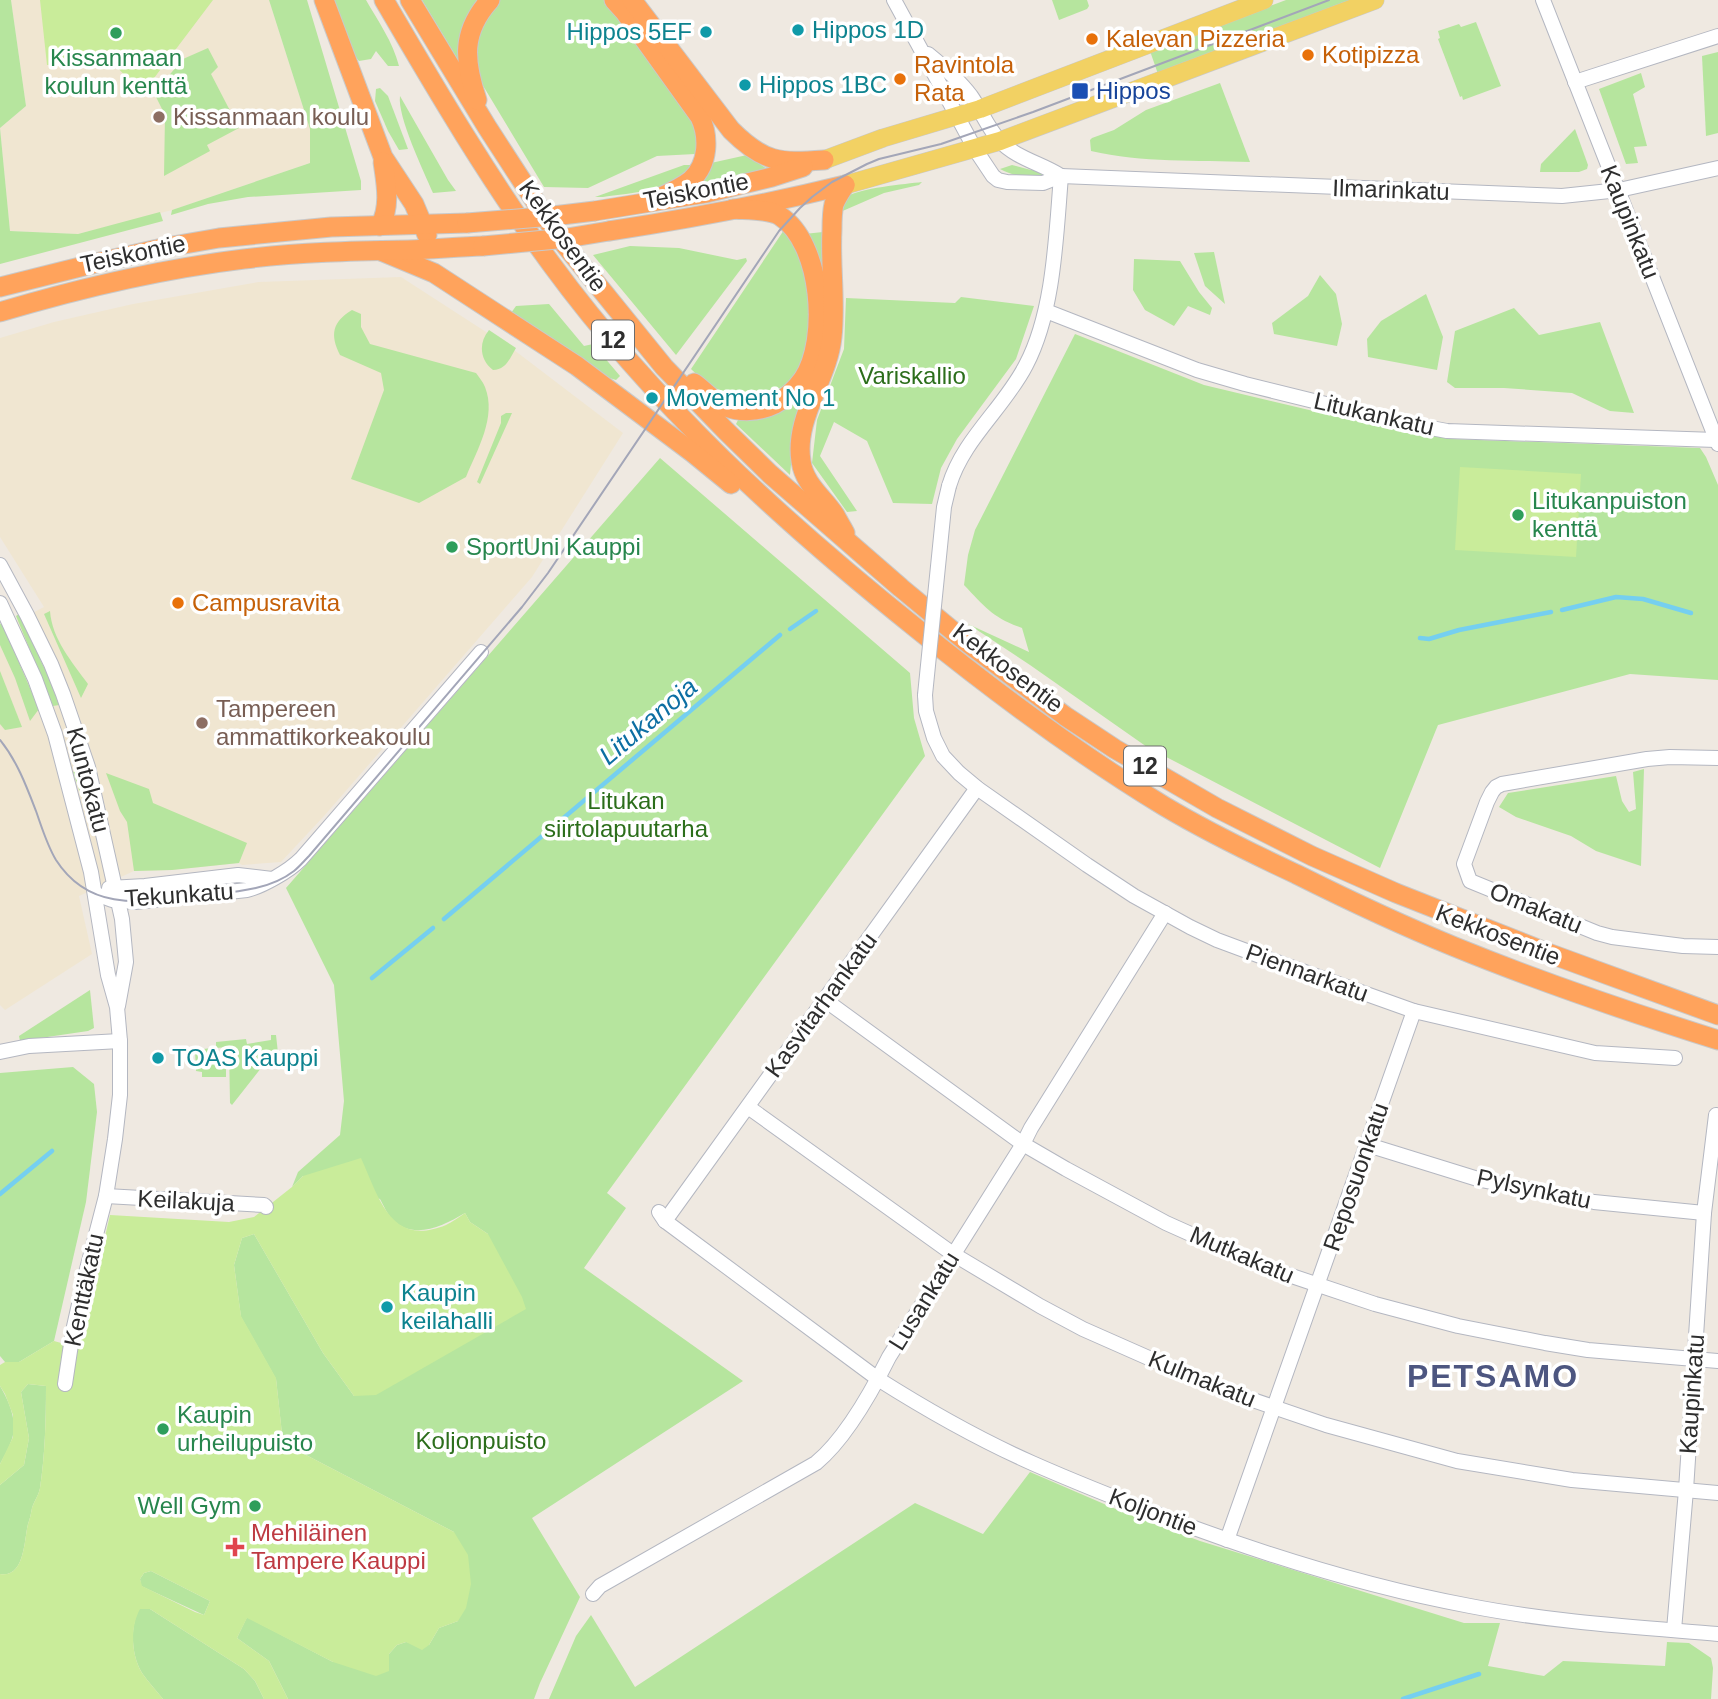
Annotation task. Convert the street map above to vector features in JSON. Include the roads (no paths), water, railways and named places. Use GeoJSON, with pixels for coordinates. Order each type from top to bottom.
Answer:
{"type":"FeatureCollection","features":[{"type":"Feature","properties":{"kind":"highway"},"geometry":{"type":"LineString","coordinates":[[324,0],[383,157],[404,188],[433,249]]}},
{"type":"Feature","properties":{"kind":"highway","name":"Kekkosentie"},"geometry":{"type":"LineString","coordinates":[[384,0],[443,101],[552,266],[662,398],[748,485],[819,549],[992,688],[1083,753],[1166,807],[1255,855],[1454,946],[1592,998],[1718,1040]]}},
{"type":"Feature","properties":{"kind":"highway"},"geometry":{"type":"LineString","coordinates":[[410,0],[487,127]]}},
{"type":"Feature","properties":{"kind":"highway","name":"12"},"geometry":{"type":"LineString","coordinates":[[487,127],[472,84],[468,51],[476,17],[489,0]]}},
{"type":"Feature","properties":{"kind":"highway"},"geometry":{"type":"LineString","coordinates":[[614,0],[700,117],[705,129],[706,152],[701,168],[692,179],[652,201]]}},
{"type":"Feature","properties":{"kind":"highway"},"geometry":{"type":"LineString","coordinates":[[632,0],[743,142],[767,158],[786,161],[824,160]]}},
{"type":"Feature","properties":{"kind":"highway","name":"Kekkosentie"},"geometry":{"type":"LineString","coordinates":[[487,127],[558,235],[664,367],[726,431],[852,547],[965,641],[1065,716],[1115,749],[1217,808],[1312,856],[1396,893],[1548,953],[1718,1015]]}},
{"type":"Feature","properties":{"kind":"highway"},"geometry":{"type":"LineString","coordinates":[[380,226],[387,200],[383,157]]}},
{"type":"Feature","properties":{"kind":"highway","name":"Teiskontie"},"geometry":{"type":"LineString","coordinates":[[0,288],[96,263],[219,238],[317,228],[463,223],[595,211],[706,193],[772,177],[824,160]]}},
{"type":"Feature","properties":{"kind":"highway"},"geometry":{"type":"LineString","coordinates":[[845,185],[834,204],[832,217],[830,255],[834,322],[829,358],[803,427],[800,458],[810,484],[834,513],[852,547]]}},
{"type":"Feature","properties":{"kind":"highway","name":"Teiskontie"},"geometry":{"type":"LineString","coordinates":[[0,312],[102,285],[200,265],[327,251],[433,249],[567,238],[680,220],[845,185]]}},
{"type":"Feature","properties":{"kind":"highway"},"geometry":{"type":"LineString","coordinates":[[664,367],[689,378],[720,404],[733,409],[753,411],[784,398],[803,379],[808,369],[813,354],[817,321],[814,275],[806,248],[788,223],[776,214],[733,209]]}},
{"type":"Feature","properties":{"kind":"highway"},"geometry":{"type":"LineString","coordinates":[[434,273],[431,258],[436,240],[449,227],[463,223]]}},
{"type":"Feature","properties":{"kind":"highway","name":"12"},"geometry":{"type":"LineString","coordinates":[[381,251],[434,273],[577,366],[819,549]]}},
{"type":"Feature","properties":{"kind":"main road","name":"Teiskontie"},"geometry":{"type":"LineString","coordinates":[[824,160],[883,138],[957,117],[1264,0]]}},
{"type":"Feature","properties":{"kind":"main road","name":"Teiskontie"},"geometry":{"type":"LineString","coordinates":[[845,185],[1000,141],[1375,0]]}},
{"type":"Feature","properties":{"kind":"street","name":"Ilmarinkatu"},"geometry":{"type":"LineString","coordinates":[[894,0],[975,149],[993,176],[1007,182],[1043,183],[1061,176],[1544,196],[1619,190],[1718,168]]}},
{"type":"Feature","properties":{"kind":"street","name":"Kaupinkatu"},"geometry":{"type":"LineString","coordinates":[[1543,0],[1717,442]]}},
{"type":"Feature","properties":{"kind":"street"},"geometry":{"type":"LineString","coordinates":[[1575,82],[1718,36]]}},
{"type":"Feature","properties":{"kind":"street"},"geometry":{"type":"LineString","coordinates":[[922,49],[954,76],[1000,141]]}},
{"type":"Feature","properties":{"kind":"street","name":"Ilmarinkatu"},"geometry":{"type":"LineString","coordinates":[[1000,141],[1020,156],[1061,176]]}},
{"type":"Feature","properties":{"kind":"street","name":"Piennarkatu"},"geometry":{"type":"LineString","coordinates":[[1061,176],[1046,311],[1027,364],[1003,401],[965,448],[948,486],[925,695],[929,725],[943,756],[978,788],[1087,866],[1165,913],[1231,945],[1415,1011],[1595,1053],[1675,1058]]}},
{"type":"Feature","properties":{"kind":"street","name":"Litukankatu"},"geometry":{"type":"LineString","coordinates":[[1046,311],[1197,370],[1399,422],[1447,430],[1717,442]]}},
{"type":"Feature","properties":{"kind":"street","name":"Kuntokatu"},"geometry":{"type":"LineString","coordinates":[[0,565],[38,637],[67,706],[88,766],[122,919],[126,962],[117,1007]]}},
{"type":"Feature","properties":{"kind":"street","name":"Kuntokatu"},"geometry":{"type":"LineString","coordinates":[[0,603],[21,645],[45,705],[87,855],[96,894],[108,975],[117,1007],[120,1096],[106,1196]]}},
{"type":"Feature","properties":{"kind":"street","name":"Tekunkatu"},"geometry":{"type":"LineString","coordinates":[[96,894],[118,894],[148,902],[247,890],[259,887],[289,869],[302,859],[481,652]]}},
{"type":"Feature","properties":{"kind":"street","name":"Omakatu"},"geometry":{"type":"LineString","coordinates":[[1718,758],[1647,759],[1502,784],[1496,787],[1487,802],[1464,864],[1470,881],[1597,933],[1683,946],[1718,947]]}},
{"type":"Feature","properties":{"kind":"street","name":"Kasvitarhankatu"},"geometry":{"type":"LineString","coordinates":[[662,1217],[748,1107],[978,788]]}},
{"type":"Feature","properties":{"kind":"street","name":"Lusankatu"},"geometry":{"type":"LineString","coordinates":[[593,1594],[600,1586],[816,1463],[831,1451],[1165,913]]}},
{"type":"Feature","properties":{"kind":"street","name":"Mutkakatu"},"geometry":{"type":"LineString","coordinates":[[825,1000],[1023,1143],[1166,1223],[1256,1263],[1374,1304],[1448,1323],[1599,1351],[1718,1362]]}},
{"type":"Feature","properties":{"kind":"street","name":"Reposuonkatu"},"geometry":{"type":"LineString","coordinates":[[1227,1540],[1415,1011]]}},
{"type":"Feature","properties":{"kind":"street"},"geometry":{"type":"LineString","coordinates":[[0,1052],[29,1046],[120,1041]]}},
{"type":"Feature","properties":{"kind":"street","name":"Kulmakatu"},"geometry":{"type":"LineString","coordinates":[[748,1107],[953,1254],[1083,1329],[1212,1386],[1326,1426],[1457,1461],[1572,1480],[1718,1493]]}},
{"type":"Feature","properties":{"kind":"street","name":"Kaupinkatu"},"geometry":{"type":"LineString","coordinates":[[1674,1630],[1704,1213],[1716,1115]]}},
{"type":"Feature","properties":{"kind":"street","name":"Pylsynkatu"},"geometry":{"type":"LineString","coordinates":[[1368,1146],[1481,1180],[1594,1202],[1704,1213]]}},
{"type":"Feature","properties":{"kind":"street","name":"Keilakuja"},"geometry":{"type":"LineString","coordinates":[[106,1196],[266,1207]]}},
{"type":"Feature","properties":{"kind":"street","name":"Kenttäkatu"},"geometry":{"type":"LineString","coordinates":[[65,1384],[83,1285],[106,1196]]}},
{"type":"Feature","properties":{"kind":"street","name":"Koljontie"},"geometry":{"type":"LineString","coordinates":[[662,1217],[878,1379],[953,1423],[1031,1462],[1142,1508],[1320,1571],[1428,1598],[1522,1615],[1612,1626],[1718,1634]]}},
{"type":"Feature","properties":{"kind":"waterway"},"geometry":{"type":"LineString","coordinates":[[1562,610],[1616,597],[1643,599],[1691,613]]}},
{"type":"Feature","properties":{"kind":"waterway"},"geometry":{"type":"LineString","coordinates":[[790,629],[816,611]]}},
{"type":"Feature","properties":{"kind":"waterway"},"geometry":{"type":"LineString","coordinates":[[1420,638],[1429,639],[1459,630],[1551,612]]}},
{"type":"Feature","properties":{"kind":"waterway","name":"Litukanoja"},"geometry":{"type":"LineString","coordinates":[[444,919],[780,635]]}},
{"type":"Feature","properties":{"kind":"waterway","name":"Litukanoja"},"geometry":{"type":"LineString","coordinates":[[372,978],[433,928]]}},
{"type":"Feature","properties":{"kind":"waterway"},"geometry":{"type":"LineString","coordinates":[[0,1194],[52,1151]]}},
{"type":"Feature","properties":{"kind":"waterway"},"geometry":{"type":"LineString","coordinates":[[1403,1699],[1479,1674]]}},
{"type":"Feature","properties":{"kind":"tram line"},"geometry":{"type":"LineString","coordinates":[[0,740],[21,774],[56,860],[70,877],[85,889],[119,900],[157,900],[247,890],[283,878],[309,856],[522,607],[548,573],[779,231],[812,197],[832,182],[879,159],[941,144],[1033,112],[1329,0]]}},
{"type":"Feature","properties":{"kind":"place","name":"Hippos 1D"},"geometry":{"type":"Point","coordinates":[798,30]}},
{"type":"Feature","properties":{"kind":"place","name":"Hippos 5EF"},"geometry":{"type":"Point","coordinates":[706,32]}},
{"type":"Feature","properties":{"kind":"place","name":"Kissanmaan koulun kenttä"},"geometry":{"type":"Point","coordinates":[116,33]}},
{"type":"Feature","properties":{"kind":"place","name":"Kalevan Pizzeria"},"geometry":{"type":"Point","coordinates":[1092,39]}},
{"type":"Feature","properties":{"kind":"place","name":"Kotipizza"},"geometry":{"type":"Point","coordinates":[1308,55]}},
{"type":"Feature","properties":{"kind":"place","name":"Ravintola Rata"},"geometry":{"type":"Point","coordinates":[900,79]}},
{"type":"Feature","properties":{"kind":"place","name":"Hippos 1BC"},"geometry":{"type":"Point","coordinates":[745,85]}},
{"type":"Feature","properties":{"kind":"place","name":"Hippos"},"geometry":{"type":"Point","coordinates":[1080,91]}},
{"type":"Feature","properties":{"kind":"place","name":"Kissanmaan koulu"},"geometry":{"type":"Point","coordinates":[159,117]}},
{"type":"Feature","properties":{"kind":"place","name":"Movement No 1"},"geometry":{"type":"Point","coordinates":[652,398]}},
{"type":"Feature","properties":{"kind":"place","name":"Litukanpuiston kenttä"},"geometry":{"type":"Point","coordinates":[1518,515]}},
{"type":"Feature","properties":{"kind":"place","name":"SportUni Kauppi"},"geometry":{"type":"Point","coordinates":[452,547]}},
{"type":"Feature","properties":{"kind":"place","name":"Campusravita"},"geometry":{"type":"Point","coordinates":[178,603]}},
{"type":"Feature","properties":{"kind":"place","name":"Tampereen ammattikorkeakoulu"},"geometry":{"type":"Point","coordinates":[202,723]}},
{"type":"Feature","properties":{"kind":"place","name":"TOAS Kauppi"},"geometry":{"type":"Point","coordinates":[158,1058]}},
{"type":"Feature","properties":{"kind":"place","name":"Kaupin keilahalli"},"geometry":{"type":"Point","coordinates":[387,1307]}},
{"type":"Feature","properties":{"kind":"place","name":"Kaupin urheilupuisto"},"geometry":{"type":"Point","coordinates":[163,1429]}},
{"type":"Feature","properties":{"kind":"place","name":"Well Gym"},"geometry":{"type":"Point","coordinates":[255,1506]}},
{"type":"Feature","properties":{"kind":"place","name":"Mehiläinen Tampere Kauppi"},"geometry":{"type":"Point","coordinates":[235,1547]}},
{"type":"Feature","properties":{"kind":"district","name":"PETSAMO"},"geometry":{"type":"Point","coordinates":[1493,1376]}},
{"type":"Feature","properties":{"kind":"park label","name":"Variskallio"},"geometry":{"type":"Point","coordinates":[912,376]}},
{"type":"Feature","properties":{"kind":"park label","name":"Litukan siirtolapuutarha"},"geometry":{"type":"Point","coordinates":[626,815]}},
{"type":"Feature","properties":{"kind":"park label","name":"Koljonpuisto"},"geometry":{"type":"Point","coordinates":[481,1441]}}]}
